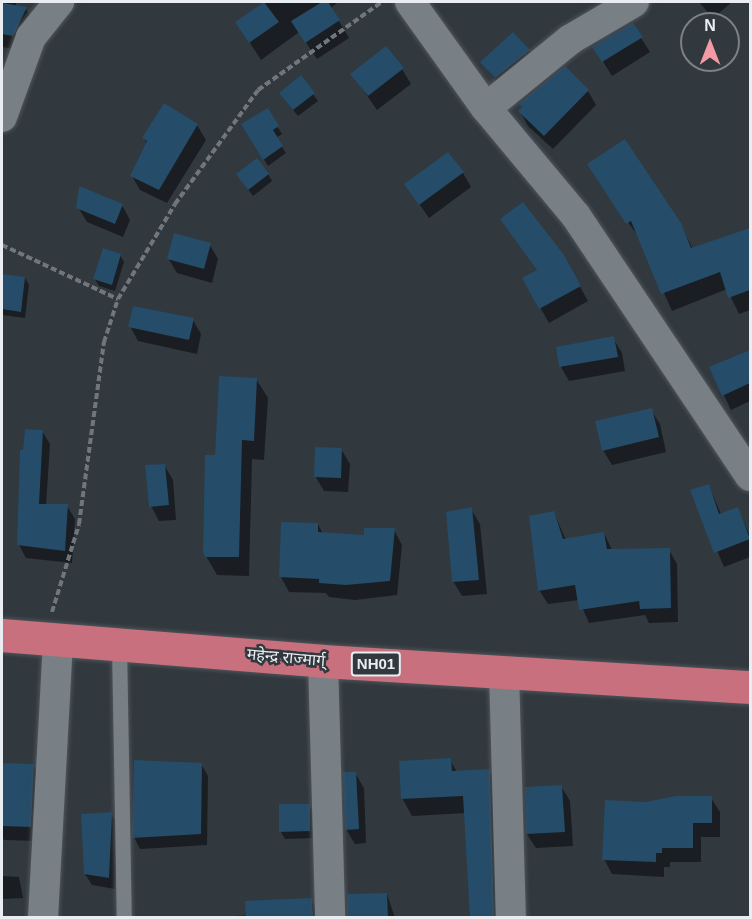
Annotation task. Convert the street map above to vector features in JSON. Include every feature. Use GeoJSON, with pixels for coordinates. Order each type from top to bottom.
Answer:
{"type":"FeatureCollection","features":[{"type":"Feature","properties":{"kind":"highway","name":"महेन्द्र राज्मार्ग्"},"geometry":{"type":"LineString","coordinates":[[2,635],[323,661],[750,687]]}},
{"type":"Feature","properties":{"kind":"street"},"geometry":{"type":"LineString","coordinates":[[2,117],[31,37],[58,2]]}},
{"type":"Feature","properties":{"kind":"street"},"geometry":{"type":"LineString","coordinates":[[410,2],[486,108],[576,216],[750,476]]}},
{"type":"Feature","properties":{"kind":"street"},"geometry":{"type":"LineString","coordinates":[[486,108],[571,39],[634,2]]}},
{"type":"Feature","properties":{"kind":"street"},"geometry":{"type":"LineString","coordinates":[[43,918],[47,639]]}},
{"type":"Feature","properties":{"kind":"street"},"geometry":{"type":"LineString","coordinates":[[323,661],[330,918]]}},
{"type":"Feature","properties":{"kind":"street"},"geometry":{"type":"LineString","coordinates":[[504,672],[511,918]]}},
{"type":"Feature","properties":{"kind":"lane"},"geometry":{"type":"LineString","coordinates":[[119,644],[124,918]]}},
{"type":"Feature","properties":{"kind":"path"},"geometry":{"type":"LineString","coordinates":[[47,639],[51,614],[79,524],[104,342],[118,299],[175,204],[258,90],[382,2]]}},
{"type":"Feature","properties":{"kind":"path"},"geometry":{"type":"LineString","coordinates":[[2,245],[118,299]]}},
{"type":"Feature","properties":{"kind":"building"},"geometry":{"type":"Polygon","coordinates":[[[264,2],[279,22],[249,43],[235,22],[264,2]]]}},
{"type":"Feature","properties":{"kind":"building"},"geometry":{"type":"Polygon","coordinates":[[[322,2],[328,2],[340,20],[305,43],[291,21],[322,2]]]}},
{"type":"Feature","properties":{"kind":"building"},"geometry":{"type":"Polygon","coordinates":[[[2,3],[27,7],[13,36],[2,34],[2,3]]]}},
{"type":"Feature","properties":{"kind":"building"},"geometry":{"type":"Polygon","coordinates":[[[633,23],[643,37],[602,62],[592,47],[633,23]]]}},
{"type":"Feature","properties":{"kind":"building"},"geometry":{"type":"Polygon","coordinates":[[[513,32],[530,50],[495,78],[480,62],[513,32]]]}},
{"type":"Feature","properties":{"kind":"building"},"geometry":{"type":"Polygon","coordinates":[[[386,46],[404,68],[368,96],[350,74],[386,46]]]}},
{"type":"Feature","properties":{"kind":"building"},"geometry":{"type":"Polygon","coordinates":[[[565,66],[589,90],[544,136],[518,111],[522,107],[519,104],[565,66]]]}},
{"type":"Feature","properties":{"kind":"building"},"geometry":{"type":"Polygon","coordinates":[[[301,75],[315,93],[293,110],[279,93],[301,75]]]}},
{"type":"Feature","properties":{"kind":"building"},"geometry":{"type":"Polygon","coordinates":[[[164,103],[198,124],[159,190],[130,176],[147,141],[142,138],[164,103]]]}},
{"type":"Feature","properties":{"kind":"building"},"geometry":{"type":"Polygon","coordinates":[[[268,108],[279,126],[273,130],[283,146],[263,160],[241,124],[268,108]]]}},
{"type":"Feature","properties":{"kind":"building"},"geometry":{"type":"Polygon","coordinates":[[[625,139],[681,223],[691,248],[750,228],[750,290],[728,298],[720,272],[661,294],[631,221],[626,224],[587,164],[625,139]]]}},
{"type":"Feature","properties":{"kind":"building"},"geometry":{"type":"Polygon","coordinates":[[[448,152],[464,172],[419,205],[404,184],[448,152]]]}},
{"type":"Feature","properties":{"kind":"building"},"geometry":{"type":"Polygon","coordinates":[[[257,158],[269,174],[248,190],[236,174],[257,158]]]}},
{"type":"Feature","properties":{"kind":"building"},"geometry":{"type":"Polygon","coordinates":[[[79,186],[123,204],[115,224],[76,208],[79,186]]]}},
{"type":"Feature","properties":{"kind":"building"},"geometry":{"type":"Polygon","coordinates":[[[523,202],[564,255],[581,286],[539,309],[522,278],[537,270],[500,219],[523,202]]]}},
{"type":"Feature","properties":{"kind":"building"},"geometry":{"type":"Polygon","coordinates":[[[174,233],[211,243],[204,269],[167,259],[174,233]]]}},
{"type":"Feature","properties":{"kind":"building"},"geometry":{"type":"Polygon","coordinates":[[[103,248],[121,254],[112,285],[93,279],[103,248]]]}},
{"type":"Feature","properties":{"kind":"building"},"geometry":{"type":"Polygon","coordinates":[[[2,274],[25,277],[21,312],[2,309],[2,274]]]}},
{"type":"Feature","properties":{"kind":"building"},"geometry":{"type":"Polygon","coordinates":[[[133,306],[194,318],[189,340],[128,327],[133,306]]]}},
{"type":"Feature","properties":{"kind":"building"},"geometry":{"type":"Polygon","coordinates":[[[614,336],[618,357],[559,367],[556,347],[614,336]]]}},
{"type":"Feature","properties":{"kind":"building"},"geometry":{"type":"Polygon","coordinates":[[[750,350],[750,383],[722,396],[709,367],[750,350]]]}},
{"type":"Feature","properties":{"kind":"building"},"geometry":{"type":"Polygon","coordinates":[[[219,376],[257,378],[254,441],[242,440],[239,557],[205,557],[203,552],[205,455],[215,455],[219,376]]]}},
{"type":"Feature","properties":{"kind":"building"},"geometry":{"type":"Polygon","coordinates":[[[652,408],[659,437],[602,451],[595,421],[652,408]]]}},
{"type":"Feature","properties":{"kind":"building"},"geometry":{"type":"Polygon","coordinates":[[[25,429],[43,430],[39,504],[68,504],[65,551],[17,545],[20,450],[23,450],[25,429]]]}},
{"type":"Feature","properties":{"kind":"building"},"geometry":{"type":"Polygon","coordinates":[[[315,447],[342,448],[341,478],[314,477],[315,447]]]}},
{"type":"Feature","properties":{"kind":"building"},"geometry":{"type":"Polygon","coordinates":[[[165,464],[169,505],[149,507],[145,465],[165,464]]]}},
{"type":"Feature","properties":{"kind":"building"},"geometry":{"type":"Polygon","coordinates":[[[709,484],[719,514],[738,507],[750,539],[714,553],[690,490],[709,484]]]}},
{"type":"Feature","properties":{"kind":"building"},"geometry":{"type":"Polygon","coordinates":[[[472,507],[479,580],[452,582],[446,512],[472,507]]]}},
{"type":"Feature","properties":{"kind":"building"},"geometry":{"type":"Polygon","coordinates":[[[554,511],[563,539],[604,532],[607,549],[670,548],[671,608],[640,609],[639,601],[579,610],[575,585],[538,591],[529,516],[554,511]]]}},
{"type":"Feature","properties":{"kind":"building"},"geometry":{"type":"Polygon","coordinates":[[[281,522],[318,523],[318,532],[364,535],[364,528],[395,528],[390,581],[346,585],[319,583],[319,579],[279,577],[281,522]]]}},
{"type":"Feature","properties":{"kind":"building"},"geometry":{"type":"Polygon","coordinates":[[[451,758],[452,771],[490,769],[494,918],[470,918],[463,796],[401,799],[399,761],[451,758]]]}},
{"type":"Feature","properties":{"kind":"building"},"geometry":{"type":"Polygon","coordinates":[[[134,760],[202,763],[201,834],[132,838],[134,760]]]}},
{"type":"Feature","properties":{"kind":"building"},"geometry":{"type":"Polygon","coordinates":[[[2,763],[34,764],[31,827],[2,826],[2,763]]]}},
{"type":"Feature","properties":{"kind":"building"},"geometry":{"type":"Polygon","coordinates":[[[343,772],[356,772],[359,829],[345,830],[343,772]]]}},
{"type":"Feature","properties":{"kind":"building"},"geometry":{"type":"Polygon","coordinates":[[[562,785],[565,832],[526,834],[525,787],[562,785]]]}},
{"type":"Feature","properties":{"kind":"building"},"geometry":{"type":"Polygon","coordinates":[[[676,796],[712,796],[712,823],[693,823],[693,848],[662,848],[662,853],[656,853],[656,862],[602,860],[605,800],[645,802],[676,796]]]}},
{"type":"Feature","properties":{"kind":"building"},"geometry":{"type":"Polygon","coordinates":[[[279,804],[310,804],[310,831],[279,832],[279,804]]]}},
{"type":"Feature","properties":{"kind":"building"},"geometry":{"type":"Polygon","coordinates":[[[112,812],[109,878],[84,874],[81,814],[112,812]]]}},
{"type":"Feature","properties":{"kind":"building"},"geometry":{"type":"Polygon","coordinates":[[[387,893],[388,918],[347,918],[347,894],[387,893]]]}},
{"type":"Feature","properties":{"kind":"building"},"geometry":{"type":"Polygon","coordinates":[[[312,898],[313,918],[246,918],[245,901],[312,898]]]}}]}
